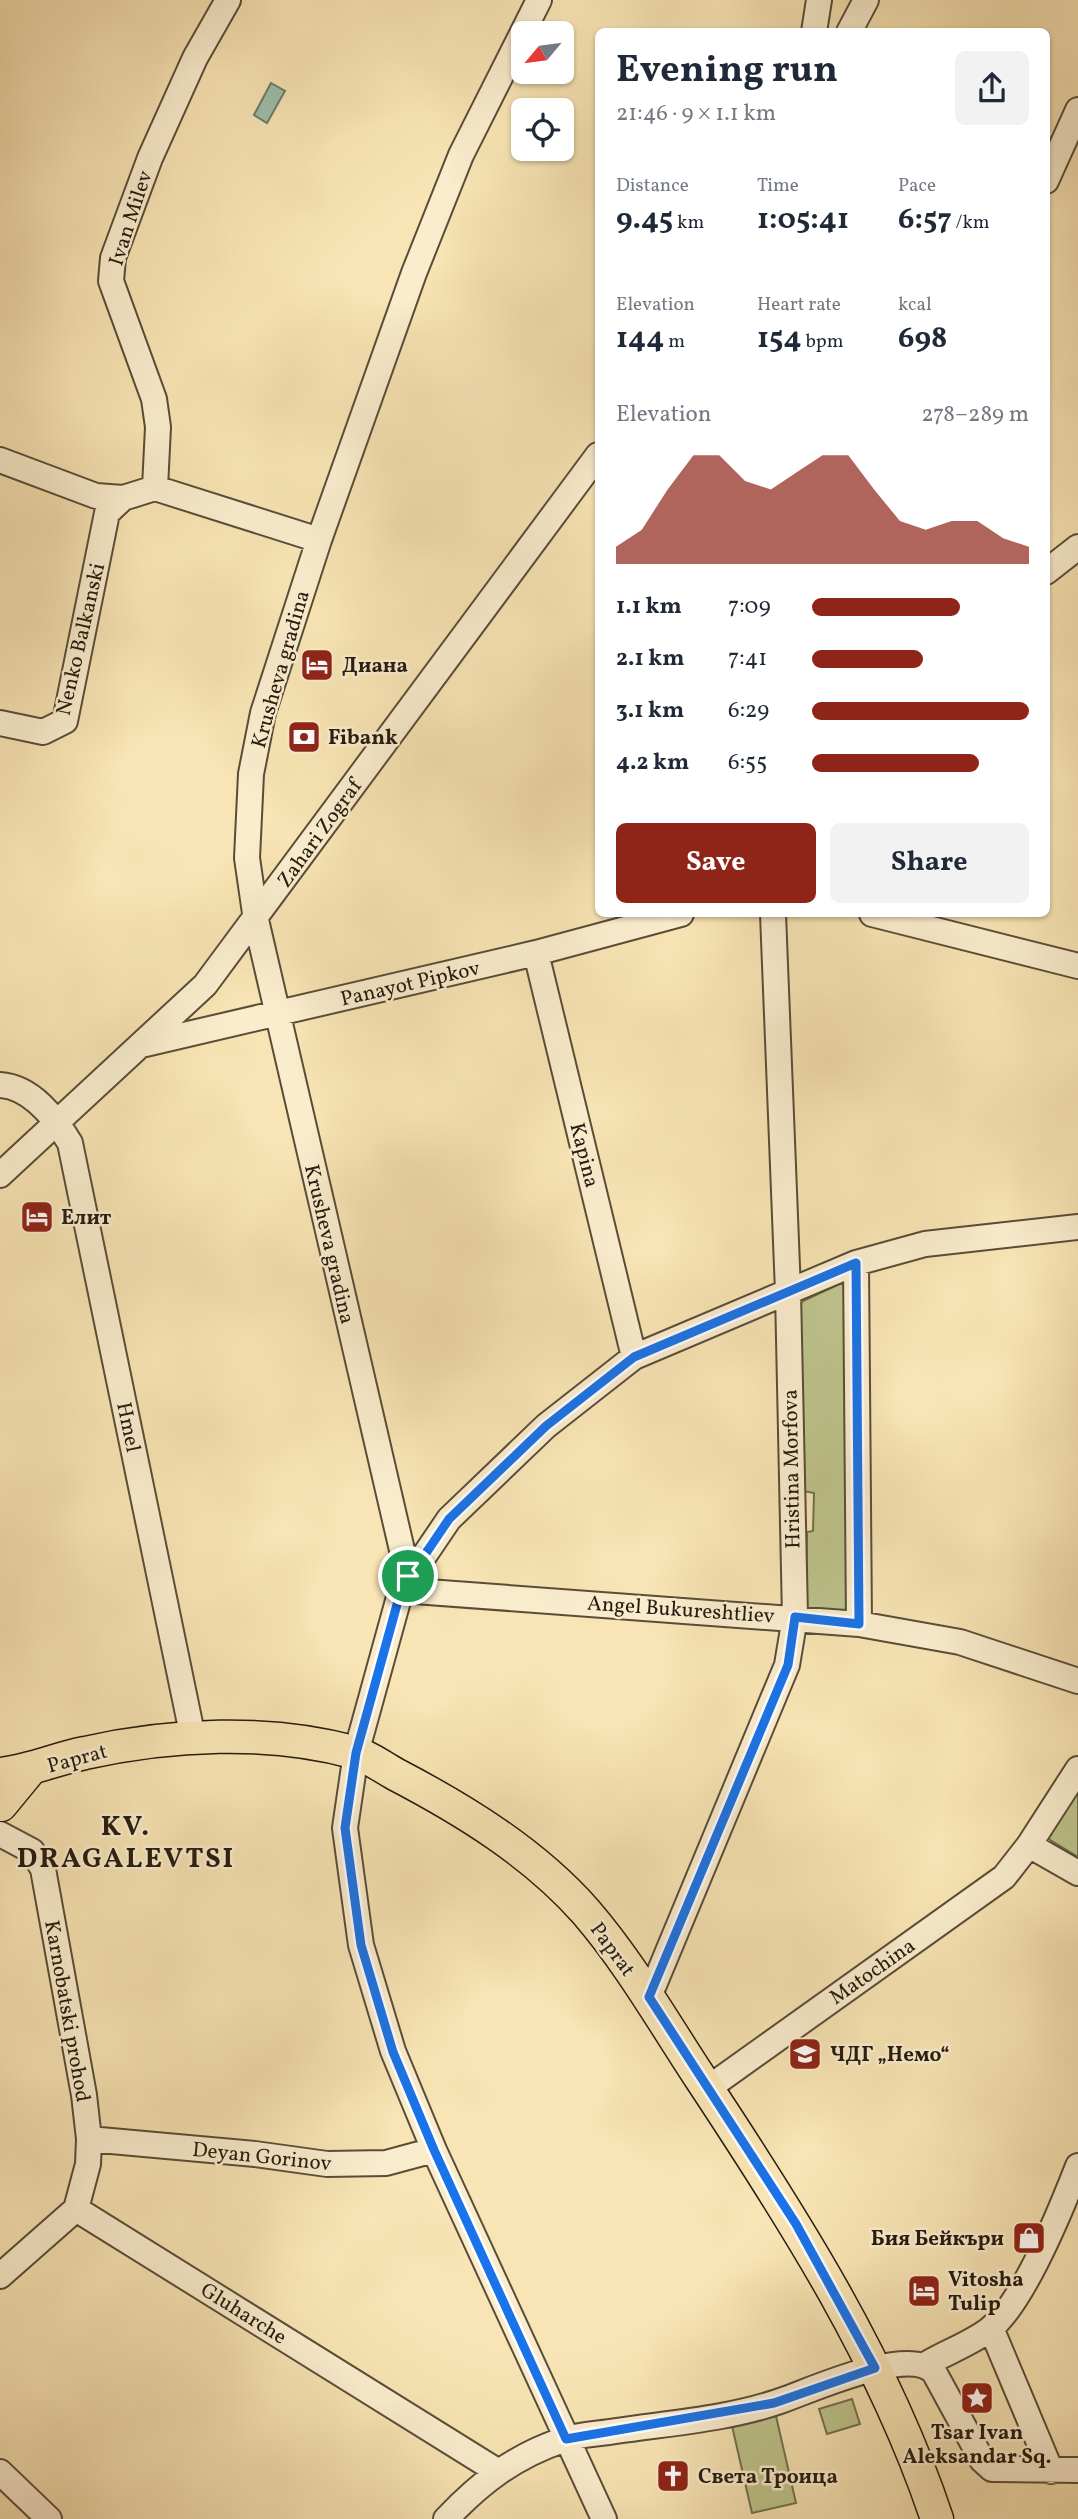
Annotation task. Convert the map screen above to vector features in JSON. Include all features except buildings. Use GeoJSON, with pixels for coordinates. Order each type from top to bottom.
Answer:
{"type":"FeatureCollection","features":[{"type":"Feature","properties":{"kind":"main road","name":"Paprat"},"geometry":{"type":"LineString","coordinates":[[0,1803],[15,1773],[83,1753],[193,1738],[266,1738],[356,1753],[426,1790],[511,1843],[585,1911],[649,1997],[796,2224],[875,2368],[924,2481],[937,2519]]}},
{"type":"Feature","properties":{"kind":"main road"},"geometry":{"type":"LineString","coordinates":[[0,1803],[0,1817]]}},
{"type":"Feature","properties":{"kind":"street","name":"Ivan Milev"},"geometry":{"type":"LineString","coordinates":[[155,488],[158,427],[154,399],[111,281],[113,258],[149,158],[195,58],[228,0]]}},
{"type":"Feature","properties":{"kind":"street","name":"Krusheva gradina"},"geometry":{"type":"LineString","coordinates":[[405,1583],[256,920],[247,858],[251,774],[263,713],[319,540],[414,273],[461,155],[539,0]]}},
{"type":"Feature","properties":{"kind":"street"},"geometry":{"type":"LineString","coordinates":[[815,28],[819,0]]}},
{"type":"Feature","properties":{"kind":"street"},"geometry":{"type":"LineString","coordinates":[[851,28],[866,0]]}},
{"type":"Feature","properties":{"kind":"street"},"geometry":{"type":"LineString","coordinates":[[1050,172],[1078,110]]}},
{"type":"Feature","properties":{"kind":"street","name":"Zahari Zograf"},"geometry":{"type":"LineString","coordinates":[[0,1175],[205,985],[256,920],[595,459]]}},
{"type":"Feature","properties":{"kind":"street"},"geometry":{"type":"LineString","coordinates":[[0,460],[96,496],[123,498],[155,488],[319,540]]}},
{"type":"Feature","properties":{"kind":"street","name":"Nenko Balkanski"},"geometry":{"type":"LineString","coordinates":[[0,723],[43,732],[65,721],[107,513],[123,498]]}},
{"type":"Feature","properties":{"kind":"street"},"geometry":{"type":"LineString","coordinates":[[1050,569],[1078,547]]}},
{"type":"Feature","properties":{"kind":"street","name":"Panayot Pipkov"},"geometry":{"type":"LineString","coordinates":[[137,1046],[536,953],[670,917]]}},
{"type":"Feature","properties":{"kind":"street","name":"Hristina Morfova"},"geometry":{"type":"LineString","coordinates":[[649,1997],[788,1665],[795,1617],[788,1292],[774,917]]}},
{"type":"Feature","properties":{"kind":"street"},"geometry":{"type":"LineString","coordinates":[[884,917],[1078,966]]}},
{"type":"Feature","properties":{"kind":"street","name":"Kapina"},"geometry":{"type":"LineString","coordinates":[[536,953],[634,1357]]}},
{"type":"Feature","properties":{"kind":"street"},"geometry":{"type":"LineString","coordinates":[[0,1085],[12,1086],[28,1094],[57,1121]]}},
{"type":"Feature","properties":{"kind":"street","name":"Hmel"},"geometry":{"type":"LineString","coordinates":[[57,1121],[70,1143],[79,1177],[193,1738]]}},
{"type":"Feature","properties":{"kind":"street"},"geometry":{"type":"LineString","coordinates":[[604,2519],[434,2150],[393,2052],[361,1945],[345,1828],[356,1753],[405,1583],[449,1519],[546,1426],[634,1357],[856,1263],[925,1244],[1016,1231],[1078,1227]]}},
{"type":"Feature","properties":{"kind":"street"},"geometry":{"type":"LineString","coordinates":[[856,1263],[859,1624]]}},
{"type":"Feature","properties":{"kind":"street","name":"Angel Bukureshtliev"},"geometry":{"type":"LineString","coordinates":[[405,1583],[859,1624],[960,1642],[1078,1681]]}},
{"type":"Feature","properties":{"kind":"street","name":"Matochina"},"geometry":{"type":"LineString","coordinates":[[707,2088],[1004,1877],[1030,1845],[1078,1769]]}},
{"type":"Feature","properties":{"kind":"street","name":"Karnobatski prohod"},"geometry":{"type":"LineString","coordinates":[[0,1833],[32,1851],[43,1869],[84,2095],[89,2139],[88,2164],[76,2209]]}},
{"type":"Feature","properties":{"kind":"street"},"geometry":{"type":"LineString","coordinates":[[1030,1845],[1078,1873]]}},
{"type":"Feature","properties":{"kind":"street","name":"Deyan Gorinov"},"geometry":{"type":"LineString","coordinates":[[89,2139],[255,2154],[327,2164],[386,2163],[434,2150]]}},
{"type":"Feature","properties":{"kind":"street"},"geometry":{"type":"LineString","coordinates":[[925,2365],[991,2328],[1010,2304],[1039,2256],[1078,2166]]}},
{"type":"Feature","properties":{"kind":"street"},"geometry":{"type":"LineString","coordinates":[[0,2276],[76,2209]]}},
{"type":"Feature","properties":{"kind":"street","name":"Gluharche"},"geometry":{"type":"LineString","coordinates":[[76,2209],[497,2471]]}},
{"type":"Feature","properties":{"kind":"street"},"geometry":{"type":"LineString","coordinates":[[991,2328],[1051,2471]]}},
{"type":"Feature","properties":{"kind":"street"},"geometry":{"type":"LineString","coordinates":[[446,2519],[497,2471],[522,2456],[566,2439],[774,2403],[875,2368],[913,2363],[925,2365],[934,2372],[986,2466],[992,2469],[1078,2470]]}},
{"type":"Feature","properties":{"kind":"street"},"geometry":{"type":"LineString","coordinates":[[0,2472],[49,2519]]}},
{"type":"Feature","properties":{"kind":"green space"},"geometry":{"type":"Polygon","coordinates":[[[852,1278],[854,1617],[806,1612],[807,1532],[813,1531],[814,1493],[803,1491],[800,1305],[803,1301],[852,1278]]]}},
{"type":"Feature","properties":{"kind":"green space"},"geometry":{"type":"Polygon","coordinates":[[[1078,1776],[1078,1857],[1042,1835],[1078,1776]]]}},
{"type":"Feature","properties":{"kind":"green space"},"geometry":{"type":"Polygon","coordinates":[[[852,2399],[860,2424],[827,2434],[819,2409],[852,2399]]]}},
{"type":"Feature","properties":{"kind":"green space"},"geometry":{"type":"Polygon","coordinates":[[[776,2416],[796,2503],[752,2513],[732,2426],[776,2416]]]}},
{"type":"Feature","properties":{"kind":"shaded area"},"geometry":{"type":"Polygon","coordinates":[[[271,83],[285,91],[267,123],[254,115],[271,83]]]}},
{"type":"Feature","properties":{"kind":"place","name":"Диана"},"geometry":{"type":"Point","coordinates":[317,665]}},
{"type":"Feature","properties":{"kind":"place","name":"Fibank"},"geometry":{"type":"Point","coordinates":[304,737]}},
{"type":"Feature","properties":{"kind":"place","name":"Елит"},"geometry":{"type":"Point","coordinates":[37,1217]}},
{"type":"Feature","properties":{"kind":"place","name":"ЧДГ „Немо“"},"geometry":{"type":"Point","coordinates":[805,2054]}},
{"type":"Feature","properties":{"kind":"place","name":"Бия Бейкъри"},"geometry":{"type":"Point","coordinates":[1029,2238]}},
{"type":"Feature","properties":{"kind":"place","name":"Vitosha Tulip"},"geometry":{"type":"Point","coordinates":[924,2291]}},
{"type":"Feature","properties":{"kind":"place","name":"Tsar Ivan Aleksandar Sq."},"geometry":{"type":"Point","coordinates":[977,2398]}},
{"type":"Feature","properties":{"kind":"place","name":"Света Троица"},"geometry":{"type":"Point","coordinates":[673,2476]}},
{"type":"Feature","properties":{"kind":"district","name":"KV. DRAGALEVTSI"},"geometry":{"type":"Point","coordinates":[126,1841]}},
{"type":"Feature","properties":{"kind":"route"},"geometry":{"type":"LineString","coordinates":[[856,1263],[859,1624],[795,1617],[788,1665],[649,1997],[796,2224],[875,2368],[774,2403],[566,2439],[434,2150],[393,2052],[361,1945],[345,1828],[356,1753],[401,1590],[408,1576],[449,1519],[546,1426],[634,1357],[856,1263]]}}]}
